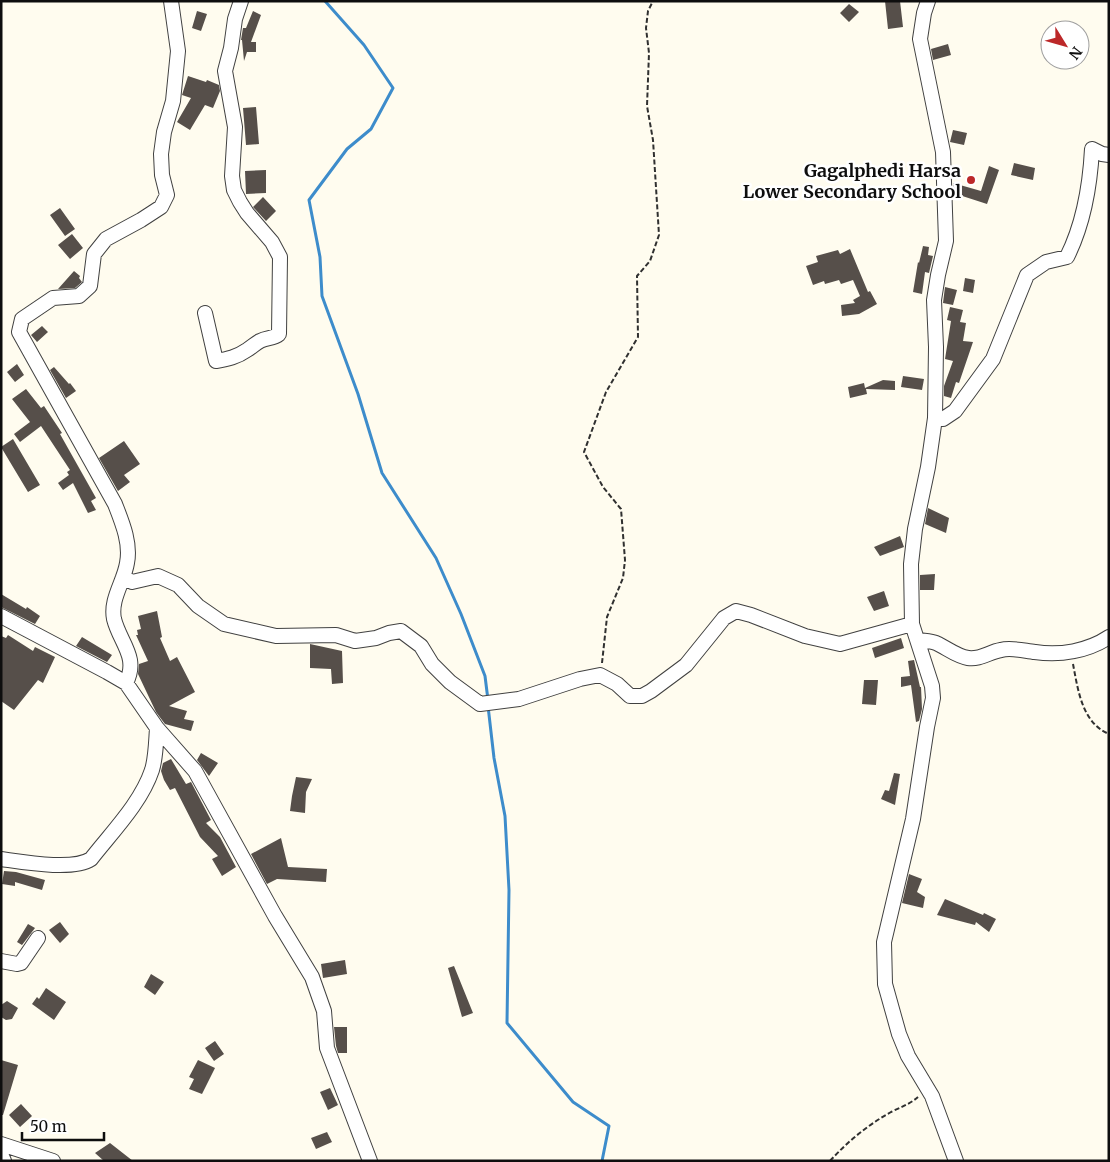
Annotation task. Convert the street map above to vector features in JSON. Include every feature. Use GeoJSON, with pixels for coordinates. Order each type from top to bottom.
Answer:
{"type":"FeatureCollection","features":[{"type":"Feature","properties":{"kind":"street"},"geometry":{"type":"LineString","coordinates":[[126,684],[130,674],[129,654],[114,617],[114,601],[123,578],[128,554],[124,526],[115,504],[19,332],[22,319],[53,298],[79,296],[90,286],[94,254],[106,239],[161,207],[167,195],[162,175],[161,154],[164,132],[173,101],[178,51],[171,1]]}},
{"type":"Feature","properties":{"kind":"street"},"geometry":{"type":"LineString","coordinates":[[204,313],[216,361],[233,358],[260,341],[266,338],[275,338],[279,334],[280,257],[272,242],[240,202],[234,190],[232,176],[235,127],[225,71],[231,48],[235,19],[241,1]]}},
{"type":"Feature","properties":{"kind":"street"},"geometry":{"type":"LineString","coordinates":[[928,1],[920,39],[943,152],[946,241],[934,300],[936,347],[935,418],[928,467],[915,529],[911,564],[912,624],[932,686],[933,698],[926,727],[913,819],[884,942],[885,984],[899,1034],[908,1056],[932,1096],[956,1161]]}},
{"type":"Feature","properties":{"kind":"street"},"geometry":{"type":"LineString","coordinates":[[935,418],[943,419],[955,411],[993,359],[1027,274],[1046,262],[1067,257],[1077,237],[1089,190],[1092,148],[1102,154],[1109,155]]}},
{"type":"Feature","properties":{"kind":"street"},"geometry":{"type":"LineString","coordinates":[[123,578],[132,582],[158,576],[178,585],[198,606],[224,624],[276,636],[336,635],[355,640],[376,638],[388,633],[401,631],[421,646],[432,664],[450,682],[480,704],[519,700],[580,679],[600,675],[617,684],[630,696],[642,696],[686,665],[724,618],[736,611],[805,636],[840,644],[912,624]]}},
{"type":"Feature","properties":{"kind":"street"},"geometry":{"type":"LineString","coordinates":[[1,616],[126,684],[157,728],[195,771],[275,916],[312,977],[324,1011],[327,1048],[370,1161]]}},
{"type":"Feature","properties":{"kind":"street"},"geometry":{"type":"LineString","coordinates":[[918,640],[935,643],[954,654],[975,659],[1001,649],[1048,654],[1071,652],[1098,645],[1109,637]]}},
{"type":"Feature","properties":{"kind":"street"},"geometry":{"type":"LineString","coordinates":[[1,859],[41,864],[73,864],[85,863],[91,859],[131,808],[148,781],[153,768],[157,728]]}},
{"type":"Feature","properties":{"kind":"street"},"geometry":{"type":"LineString","coordinates":[[1,961],[21,963],[38,938]]}},
{"type":"Feature","properties":{"kind":"street"},"geometry":{"type":"LineString","coordinates":[[1,1144],[53,1161]]}},
{"type":"Feature","properties":{"kind":"street"},"geometry":{"type":"LineString","coordinates":[[1,1154],[4,1161]]}},
{"type":"Feature","properties":{"kind":"path"},"geometry":{"type":"LineString","coordinates":[[600,675],[606,617],[623,578],[625,560],[620,509],[603,487],[584,452],[606,392],[638,337],[637,276],[650,261],[659,234],[654,147],[647,106],[650,53],[646,28],[648,11],[653,1]]}},
{"type":"Feature","properties":{"kind":"path"},"geometry":{"type":"LineString","coordinates":[[1071,652],[1079,695],[1090,721],[1099,730],[1109,734]]}},
{"type":"Feature","properties":{"kind":"path"},"geometry":{"type":"LineString","coordinates":[[830,1161],[850,1139],[891,1112],[911,1103],[928,1089]]}},
{"type":"Feature","properties":{"kind":"building"},"geometry":{"type":"Polygon","coordinates":[[[885,1],[900,1],[903,27],[888,29],[885,1]]]}},
{"type":"Feature","properties":{"kind":"building"},"geometry":{"type":"Polygon","coordinates":[[[849,4],[859,12],[849,22],[840,13],[849,4]]]}},
{"type":"Feature","properties":{"kind":"building"},"geometry":{"type":"Polygon","coordinates":[[[197,11],[207,14],[201,31],[192,28],[197,11]]]}},
{"type":"Feature","properties":{"kind":"building"},"geometry":{"type":"Polygon","coordinates":[[[253,11],[261,15],[251,42],[256,42],[256,52],[247,52],[244,61],[241,40],[243,28],[246,28],[253,11]]]}},
{"type":"Feature","properties":{"kind":"building"},"geometry":{"type":"Polygon","coordinates":[[[948,44],[951,55],[933,60],[931,49],[948,44]]]}},
{"type":"Feature","properties":{"kind":"building"},"geometry":{"type":"Polygon","coordinates":[[[188,76],[219,85],[220,91],[213,108],[205,105],[190,130],[177,122],[191,98],[182,95],[188,76]]]}},
{"type":"Feature","properties":{"kind":"building"},"geometry":{"type":"Polygon","coordinates":[[[256,107],[259,144],[246,145],[243,108],[256,107]]]}},
{"type":"Feature","properties":{"kind":"building"},"geometry":{"type":"Polygon","coordinates":[[[953,130],[967,133],[964,145],[950,142],[953,130]]]}},
{"type":"Feature","properties":{"kind":"building"},"geometry":{"type":"Polygon","coordinates":[[[1014,163],[1035,168],[1033,180],[1011,175],[1014,163]]]}},
{"type":"Feature","properties":{"kind":"building"},"geometry":{"type":"Polygon","coordinates":[[[989,166],[999,170],[987,204],[953,193],[953,183],[981,191],[989,166]]]}},
{"type":"Feature","properties":{"kind":"building"},"geometry":{"type":"Polygon","coordinates":[[[266,170],[266,193],[246,194],[245,171],[266,170]]]}},
{"type":"Feature","properties":{"kind":"building"},"geometry":{"type":"Polygon","coordinates":[[[263,197],[276,211],[266,221],[253,207],[263,197]]]}},
{"type":"Feature","properties":{"kind":"building"},"geometry":{"type":"Polygon","coordinates":[[[60,208],[75,229],[65,236],[50,215],[60,208]]]}},
{"type":"Feature","properties":{"kind":"building"},"geometry":{"type":"Polygon","coordinates":[[[72,234],[83,248],[70,259],[58,245],[72,234]]]}},
{"type":"Feature","properties":{"kind":"building"},"geometry":{"type":"Polygon","coordinates":[[[923,246],[929,247],[928,255],[933,256],[929,273],[925,272],[922,294],[913,292],[923,246]]]}},
{"type":"Feature","properties":{"kind":"building"},"geometry":{"type":"Polygon","coordinates":[[[850,249],[868,292],[870,291],[877,304],[859,314],[842,316],[841,305],[855,303],[853,300],[860,296],[853,280],[841,284],[839,280],[825,284],[824,281],[813,285],[806,266],[818,262],[816,256],[838,250],[840,254],[850,249]]]}},
{"type":"Feature","properties":{"kind":"building"},"geometry":{"type":"Polygon","coordinates":[[[74,271],[80,276],[79,278],[82,282],[75,288],[58,289],[74,271]]]}},
{"type":"Feature","properties":{"kind":"building"},"geometry":{"type":"Polygon","coordinates":[[[965,278],[975,280],[973,293],[963,291],[965,278]]]}},
{"type":"Feature","properties":{"kind":"building"},"geometry":{"type":"Polygon","coordinates":[[[945,287],[957,290],[953,305],[943,303],[945,287]]]}},
{"type":"Feature","properties":{"kind":"building"},"geometry":{"type":"Polygon","coordinates":[[[950,307],[963,310],[960,322],[966,323],[963,341],[973,342],[959,383],[956,382],[951,398],[944,396],[944,386],[953,361],[945,359],[951,321],[947,320],[950,307]]]}},
{"type":"Feature","properties":{"kind":"building"},"geometry":{"type":"Polygon","coordinates":[[[42,326],[48,332],[37,342],[31,335],[42,326]]]}},
{"type":"Feature","properties":{"kind":"building"},"geometry":{"type":"Polygon","coordinates":[[[17,364],[24,375],[15,382],[7,372],[17,364]]]}},
{"type":"Feature","properties":{"kind":"building"},"geometry":{"type":"Polygon","coordinates":[[[54,367],[76,391],[66,398],[50,370],[54,367]]]}},
{"type":"Feature","properties":{"kind":"building"},"geometry":{"type":"Polygon","coordinates":[[[903,376],[924,379],[922,390],[901,387],[903,376]]]}},
{"type":"Feature","properties":{"kind":"building"},"geometry":{"type":"Polygon","coordinates":[[[883,380],[895,381],[895,390],[866,389],[867,394],[850,398],[848,387],[864,383],[865,388],[883,380]]]}},
{"type":"Feature","properties":{"kind":"building"},"geometry":{"type":"Polygon","coordinates":[[[26,389],[41,408],[44,406],[62,433],[60,434],[96,498],[91,501],[96,510],[88,513],[73,483],[63,490],[58,483],[69,475],[67,472],[70,470],[41,426],[20,442],[14,434],[30,422],[12,399],[26,389]]]}},
{"type":"Feature","properties":{"kind":"building"},"geometry":{"type":"Polygon","coordinates":[[[13,439],[40,485],[28,492],[1,447],[13,439]]]}},
{"type":"Feature","properties":{"kind":"building"},"geometry":{"type":"Polygon","coordinates":[[[124,441],[140,464],[124,475],[130,482],[118,491],[99,458],[124,441]]]}},
{"type":"Feature","properties":{"kind":"building"},"geometry":{"type":"Polygon","coordinates":[[[928,508],[949,518],[946,533],[925,524],[928,508]]]}},
{"type":"Feature","properties":{"kind":"building"},"geometry":{"type":"Polygon","coordinates":[[[900,536],[904,547],[880,556],[874,547],[900,536]]]}},
{"type":"Feature","properties":{"kind":"building"},"geometry":{"type":"Polygon","coordinates":[[[935,574],[934,590],[920,590],[920,575],[935,574]]]}},
{"type":"Feature","properties":{"kind":"building"},"geometry":{"type":"Polygon","coordinates":[[[884,591],[889,606],[874,611],[867,597],[884,591]]]}},
{"type":"Feature","properties":{"kind":"building"},"geometry":{"type":"Polygon","coordinates":[[[1,594],[40,616],[35,624],[1,607],[1,594]]]}},
{"type":"Feature","properties":{"kind":"building"},"geometry":{"type":"Polygon","coordinates":[[[157,611],[162,637],[160,638],[170,661],[177,657],[195,692],[169,706],[187,711],[184,719],[194,721],[191,731],[165,724],[156,712],[138,674],[139,664],[148,661],[136,635],[138,635],[137,630],[141,629],[138,616],[157,611]]]}},
{"type":"Feature","properties":{"kind":"building"},"geometry":{"type":"Polygon","coordinates":[[[8,635],[33,651],[35,647],[55,657],[43,683],[38,680],[14,710],[1,701],[1,636],[6,638],[8,635]]]}},
{"type":"Feature","properties":{"kind":"building"},"geometry":{"type":"Polygon","coordinates":[[[82,637],[112,655],[107,662],[76,646],[82,637]]]}},
{"type":"Feature","properties":{"kind":"building"},"geometry":{"type":"Polygon","coordinates":[[[901,638],[904,648],[875,658],[872,648],[901,638]]]}},
{"type":"Feature","properties":{"kind":"building"},"geometry":{"type":"Polygon","coordinates":[[[310,644],[342,651],[343,683],[332,684],[331,669],[310,668],[310,644]]]}},
{"type":"Feature","properties":{"kind":"building"},"geometry":{"type":"Polygon","coordinates":[[[914,660],[921,687],[922,709],[919,721],[916,722],[911,685],[901,687],[901,677],[910,676],[908,661],[914,660]]]}},
{"type":"Feature","properties":{"kind":"building"},"geometry":{"type":"Polygon","coordinates":[[[864,680],[878,680],[876,705],[862,704],[864,680]]]}},
{"type":"Feature","properties":{"kind":"building"},"geometry":{"type":"Polygon","coordinates":[[[201,753],[218,763],[209,776],[197,760],[201,753]]]}},
{"type":"Feature","properties":{"kind":"building"},"geometry":{"type":"Polygon","coordinates":[[[171,759],[186,784],[191,782],[211,820],[206,823],[220,837],[236,867],[222,876],[212,859],[218,856],[200,837],[175,788],[170,790],[164,780],[161,771],[163,763],[171,759]]]}},
{"type":"Feature","properties":{"kind":"building"},"geometry":{"type":"Polygon","coordinates":[[[894,773],[900,774],[895,805],[881,799],[885,790],[889,791],[894,773]]]}},
{"type":"Feature","properties":{"kind":"building"},"geometry":{"type":"Polygon","coordinates":[[[296,777],[312,779],[306,792],[305,813],[290,811],[296,777]]]}},
{"type":"Feature","properties":{"kind":"building"},"geometry":{"type":"Polygon","coordinates":[[[281,838],[288,867],[327,869],[326,882],[277,879],[267,884],[251,854],[281,838]]]}},
{"type":"Feature","properties":{"kind":"building"},"geometry":{"type":"Polygon","coordinates":[[[4,871],[16,872],[45,880],[42,890],[15,882],[15,886],[2,884],[4,871]]]}},
{"type":"Feature","properties":{"kind":"building"},"geometry":{"type":"Polygon","coordinates":[[[909,874],[922,879],[917,892],[925,897],[923,908],[902,903],[909,874]]]}},
{"type":"Feature","properties":{"kind":"building"},"geometry":{"type":"Polygon","coordinates":[[[945,899],[996,919],[989,932],[976,922],[975,925],[937,915],[945,899]]]}},
{"type":"Feature","properties":{"kind":"building"},"geometry":{"type":"Polygon","coordinates":[[[60,922],[69,934],[60,943],[49,930],[60,922]]]}},
{"type":"Feature","properties":{"kind":"building"},"geometry":{"type":"Polygon","coordinates":[[[28,924],[35,928],[22,945],[17,942],[28,924]]]}},
{"type":"Feature","properties":{"kind":"building"},"geometry":{"type":"Polygon","coordinates":[[[345,960],[347,974],[323,978],[321,964],[345,960]]]}},
{"type":"Feature","properties":{"kind":"building"},"geometry":{"type":"Polygon","coordinates":[[[454,966],[473,1013],[462,1017],[448,968],[454,966]]]}},
{"type":"Feature","properties":{"kind":"building"},"geometry":{"type":"Polygon","coordinates":[[[151,974],[164,982],[155,995],[144,987],[151,974]]]}},
{"type":"Feature","properties":{"kind":"building"},"geometry":{"type":"Polygon","coordinates":[[[46,988],[66,1002],[54,1020],[32,1004],[37,997],[39,999],[46,988]]]}},
{"type":"Feature","properties":{"kind":"building"},"geometry":{"type":"Polygon","coordinates":[[[7,1001],[18,1008],[12,1019],[6,1020],[1,1017],[1,1005],[7,1001]]]}},
{"type":"Feature","properties":{"kind":"building"},"geometry":{"type":"Polygon","coordinates":[[[334,1027],[347,1027],[347,1053],[338,1053],[334,1027]]]}},
{"type":"Feature","properties":{"kind":"building"},"geometry":{"type":"Polygon","coordinates":[[[215,1041],[224,1054],[214,1061],[205,1048],[215,1041]]]}},
{"type":"Feature","properties":{"kind":"building"},"geometry":{"type":"Polygon","coordinates":[[[1,1060],[18,1065],[3,1115],[1,1115],[1,1060]]]}},
{"type":"Feature","properties":{"kind":"building"},"geometry":{"type":"Polygon","coordinates":[[[198,1060],[215,1068],[202,1094],[189,1089],[194,1079],[189,1077],[198,1060]]]}},
{"type":"Feature","properties":{"kind":"building"},"geometry":{"type":"Polygon","coordinates":[[[330,1088],[338,1105],[328,1110],[320,1092],[330,1088]]]}},
{"type":"Feature","properties":{"kind":"building"},"geometry":{"type":"Polygon","coordinates":[[[21,1104],[32,1116],[20,1127],[9,1115],[21,1104]]]}},
{"type":"Feature","properties":{"kind":"building"},"geometry":{"type":"Polygon","coordinates":[[[327,1132],[332,1142],[316,1149],[311,1138],[327,1132]]]}},
{"type":"Feature","properties":{"kind":"building"},"geometry":{"type":"Polygon","coordinates":[[[110,1143],[133,1161],[104,1161],[95,1153],[110,1143]]]}},
{"type":"Feature","properties":{"kind":"waterway"},"geometry":{"type":"LineString","coordinates":[[325,1],[364,45],[393,88],[371,129],[347,149],[309,200],[320,257],[322,296],[358,394],[382,473],[436,558],[461,614],[485,676],[488,700]]}},
{"type":"Feature","properties":{"kind":"waterway"},"geometry":{"type":"LineString","coordinates":[[488,706],[494,758],[505,816],[509,890],[507,1023],[573,1102],[609,1126],[602,1161]]}},
{"type":"Feature","properties":{"kind":"place","name":"Gagalphedi Harsa Lower Secondary School"},"geometry":{"type":"Point","coordinates":[971,180]}}]}
